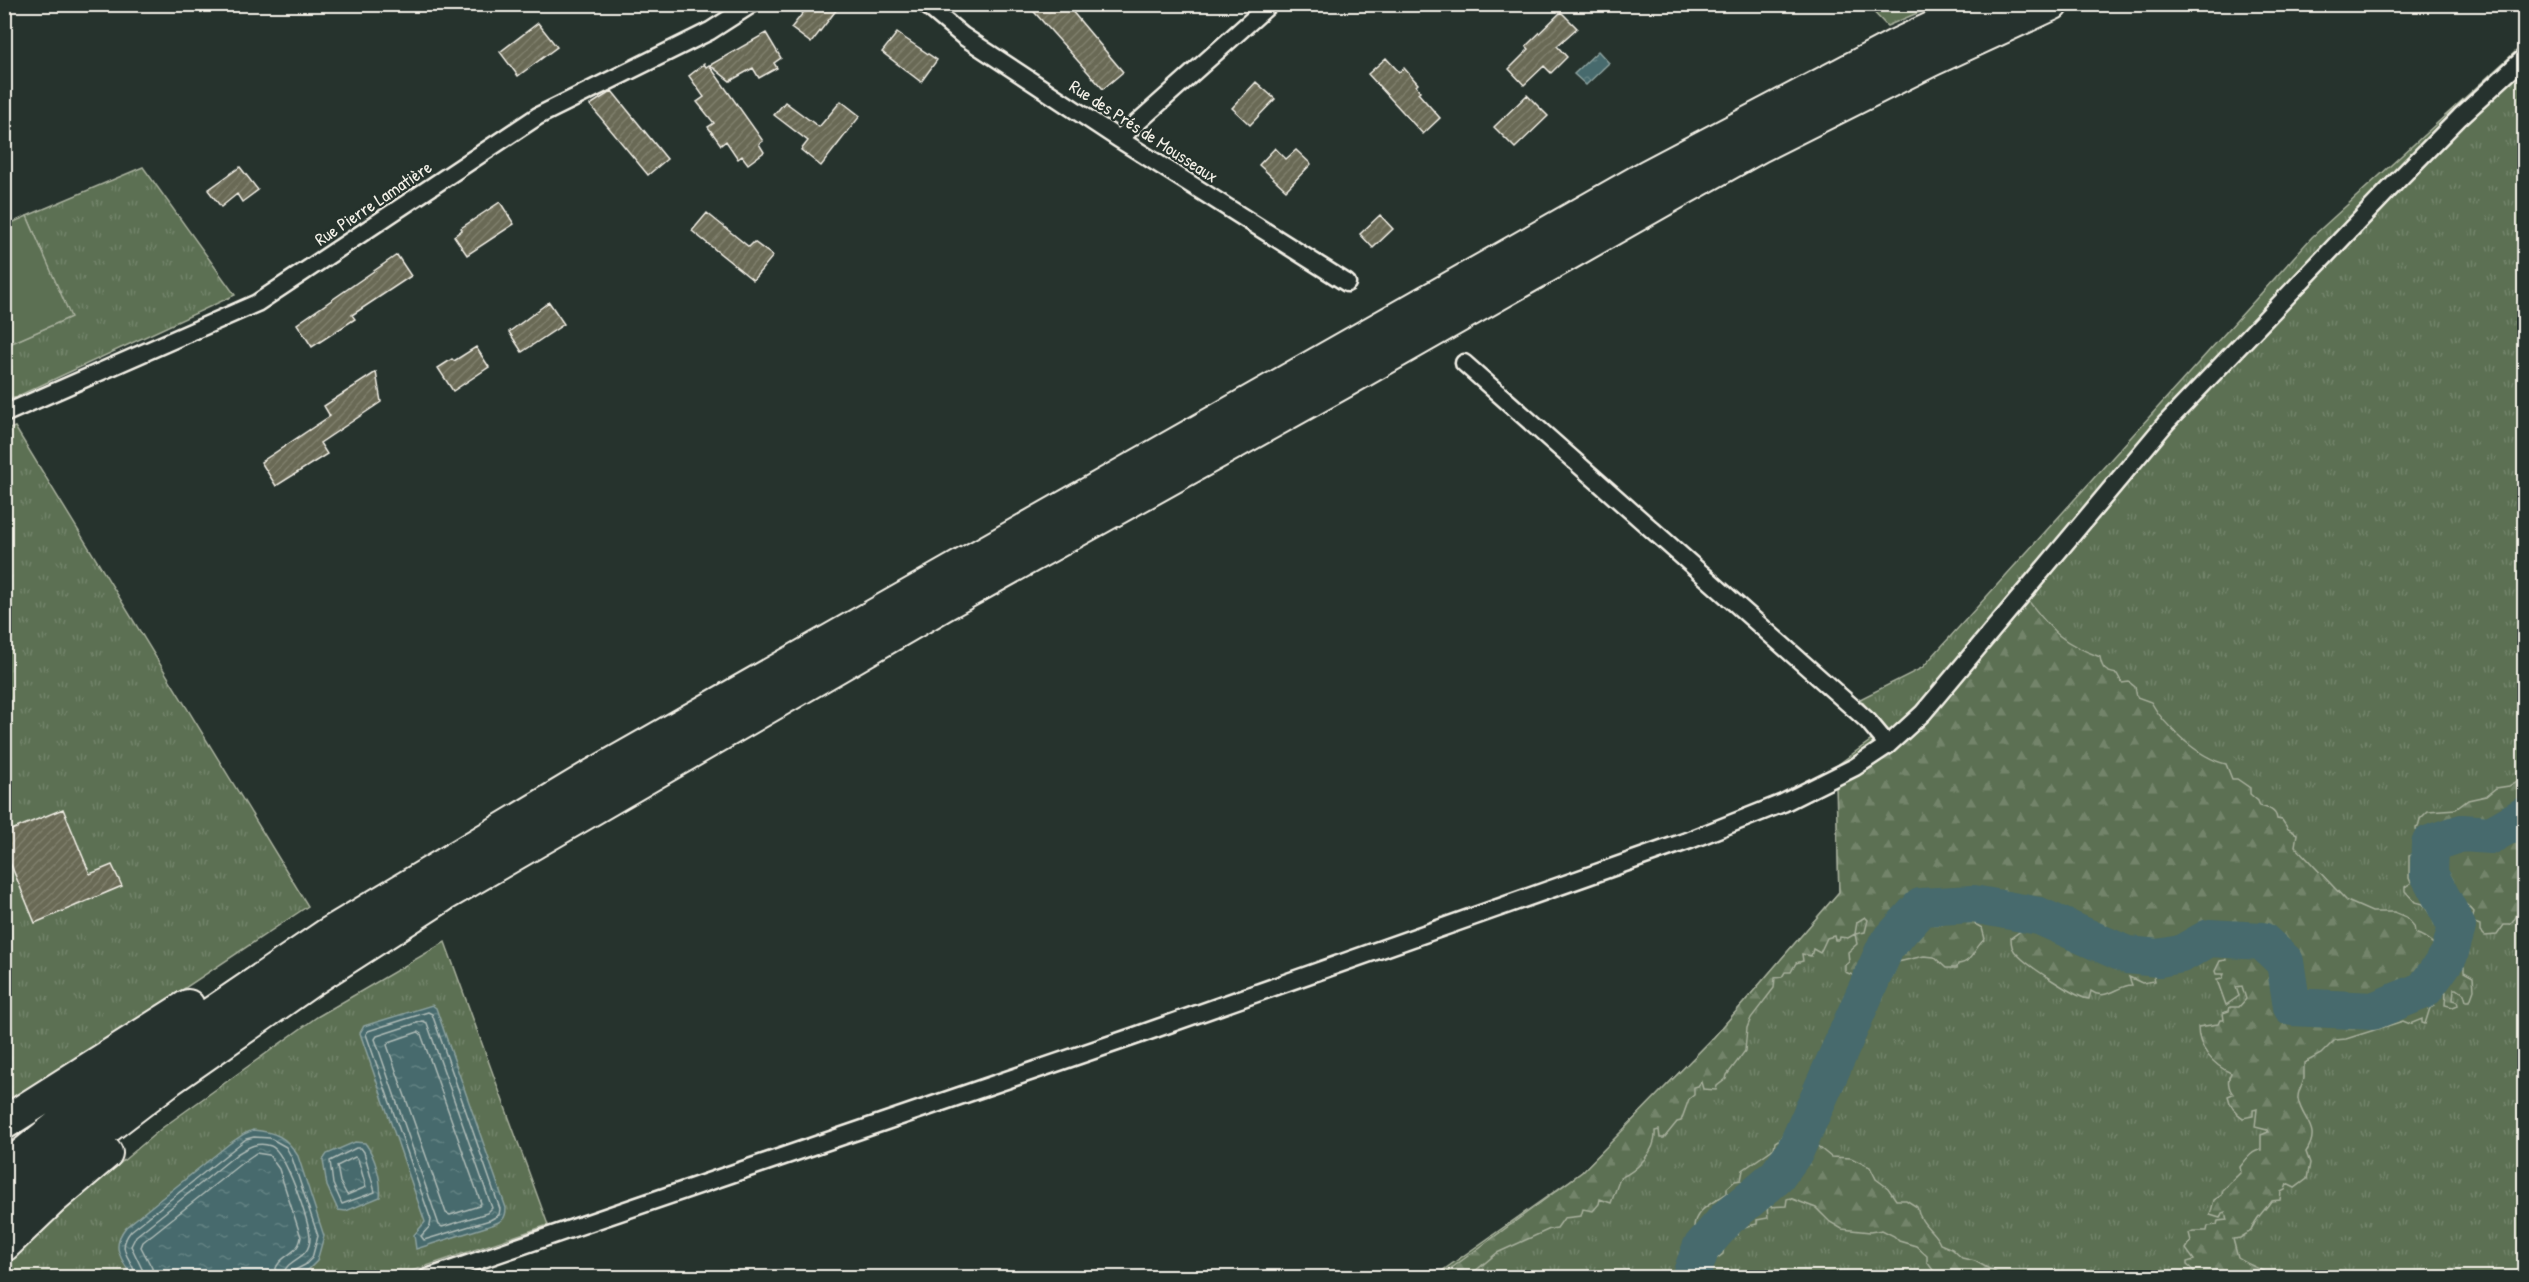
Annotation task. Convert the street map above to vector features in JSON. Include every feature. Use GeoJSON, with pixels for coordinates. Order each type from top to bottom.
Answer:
{"type":"FeatureCollection","features":[{"type":"Feature","properties":{"kind":"highway"},"geometry":{"type":"LineString","coordinates":[[4,1170],[66,1120],[177,1037],[327,935],[592,776],[1648,176],[1897,45],[1984,4]]}},
{"type":"Feature","properties":{"kind":"highway"},"geometry":{"type":"LineString","coordinates":[[4,1206],[170,1079],[313,980],[442,896],[897,632],[1335,387],[1591,239],[1758,147],[1940,56],[2052,4]]}},
{"type":"Feature","properties":{"kind":"highway"},"geometry":{"type":"LineString","coordinates":[[4,1124],[297,934],[390,881],[481,842]]}},
{"type":"Feature","properties":{"kind":"highway"},"geometry":{"type":"LineString","coordinates":[[4,1245],[91,1165],[177,1096],[289,1016],[313,980]]}},
{"type":"Feature","properties":{"kind":"street","name":"Rue Pierre Lamatière"},"geometry":{"type":"LineString","coordinates":[[4,414],[257,303],[538,116],[710,31],[752,4]]}},
{"type":"Feature","properties":{"kind":"street","name":"Rue des Prés de Mousseaux"},"geometry":{"type":"LineString","coordinates":[[925,4],[963,36],[1119,139],[1347,283]]}},
{"type":"Feature","properties":{"kind":"street"},"geometry":{"type":"LineString","coordinates":[[1119,139],[1270,4]]}},
{"type":"Feature","properties":{"kind":"street"},"geometry":{"type":"LineString","coordinates":[[427,1278],[1124,1040],[1690,840],[1783,803],[1855,767],[1888,745],[1923,713],[2166,423],[2444,132],[2524,58]]}},
{"type":"Feature","properties":{"kind":"street"},"geometry":{"type":"LineString","coordinates":[[1464,363],[1868,722],[1888,745]]}},
{"type":"Feature","properties":{"kind":"green space"},"geometry":{"type":"Polygon","coordinates":[[[1867,5],[1936,5],[1887,26],[1867,5]]]}},
{"type":"Feature","properties":{"kind":"green space"},"geometry":{"type":"Polygon","coordinates":[[[2524,44],[2524,1277],[1432,1278],[1582,1172],[1714,1037],[1839,892],[1836,766],[1885,730],[1860,699],[1922,668],[2312,237],[2524,44]]]}},
{"type":"Feature","properties":{"kind":"green space"},"geometry":{"type":"Polygon","coordinates":[[[143,167],[235,295],[5,402],[4,346],[70,317],[27,216],[143,167]]]}},
{"type":"Feature","properties":{"kind":"green space"},"geometry":{"type":"Polygon","coordinates":[[[27,216],[71,317],[5,346],[5,226],[27,216]]]}},
{"type":"Feature","properties":{"kind":"green space"},"geometry":{"type":"Polygon","coordinates":[[[15,427],[308,906],[5,1108],[4,431],[15,427]]]}},
{"type":"Feature","properties":{"kind":"green space"},"geometry":{"type":"Polygon","coordinates":[[[2027,599],[2058,635],[2075,646],[2100,657],[2105,669],[2117,674],[2122,683],[2129,682],[2135,687],[2137,697],[2151,702],[2164,721],[2183,740],[2205,755],[2226,764],[2232,779],[2237,779],[2250,788],[2250,794],[2260,806],[2273,811],[2277,819],[2282,820],[2288,829],[2297,834],[2295,846],[2347,901],[2372,912],[2394,912],[2406,917],[2414,926],[2415,933],[2430,941],[2439,950],[2445,967],[2443,981],[2457,971],[2456,962],[2459,962],[2464,967],[2464,972],[2473,977],[2474,990],[2470,1001],[2466,1001],[2464,994],[2454,989],[2453,1000],[2457,1001],[2458,1005],[2453,1007],[2445,1005],[2446,993],[2443,993],[2441,997],[2434,996],[2434,1006],[2430,1008],[2425,1024],[2422,1023],[2422,1019],[2410,1024],[2403,1021],[2346,1039],[2335,1040],[2321,1054],[2304,1063],[2304,1077],[2298,1099],[2312,1130],[2312,1137],[2306,1152],[2310,1163],[2307,1179],[2295,1188],[2287,1184],[2285,1190],[2281,1192],[2280,1200],[2271,1201],[2251,1231],[2240,1238],[2233,1239],[2238,1258],[2272,1277],[2193,1277],[2194,1271],[2187,1265],[2187,1262],[2194,1260],[2186,1249],[2191,1241],[2189,1233],[2207,1231],[2208,1226],[2227,1220],[2225,1212],[2220,1218],[2210,1215],[2214,1200],[2222,1195],[2223,1190],[2241,1172],[2240,1167],[2249,1156],[2261,1150],[2261,1135],[2268,1132],[2255,1127],[2257,1109],[2253,1110],[2253,1116],[2243,1118],[2233,1109],[2228,1096],[2233,1094],[2229,1084],[2231,1073],[2208,1055],[2199,1035],[2198,1027],[2218,1024],[2220,1020],[2224,1020],[2223,1013],[2229,1011],[2230,1007],[2239,1007],[2246,999],[2242,986],[2236,987],[2239,996],[2226,1005],[2217,980],[2222,979],[2224,974],[2216,974],[2215,971],[2220,961],[2227,960],[2222,945],[2219,945],[2220,952],[2215,951],[2210,944],[2205,944],[2203,948],[2192,946],[2191,952],[2183,955],[2182,960],[2173,957],[2169,961],[2165,959],[2164,949],[2161,949],[2161,960],[2152,961],[2156,965],[2156,968],[2152,969],[2155,981],[2142,983],[2129,977],[2132,985],[2102,995],[2091,991],[2089,999],[2053,981],[2016,953],[2012,947],[2011,938],[2022,930],[2023,924],[2006,918],[2005,926],[2002,927],[1995,922],[1975,919],[1975,924],[1982,928],[1985,939],[1967,961],[1958,964],[1957,968],[1946,968],[1934,957],[1924,956],[1898,962],[1892,977],[1884,985],[1816,1134],[1815,1144],[1831,1157],[1851,1158],[1870,1167],[1876,1179],[1888,1188],[1896,1200],[1906,1200],[1917,1207],[1921,1219],[1940,1244],[1952,1249],[1962,1258],[1975,1261],[2004,1277],[1938,1277],[1927,1262],[1927,1256],[1916,1246],[1899,1241],[1882,1230],[1870,1232],[1842,1229],[1830,1222],[1816,1208],[1790,1198],[1787,1199],[1786,1206],[1767,1207],[1768,1218],[1757,1220],[1757,1224],[1740,1228],[1738,1235],[1733,1234],[1724,1247],[1723,1254],[1708,1265],[1709,1277],[1676,1277],[1680,1276],[1679,1261],[1689,1236],[1694,1230],[1696,1217],[1727,1193],[1727,1188],[1735,1181],[1741,1180],[1743,1170],[1774,1148],[1775,1142],[1780,1139],[1802,1102],[1860,978],[1845,972],[1845,965],[1849,962],[1848,952],[1857,944],[1855,934],[1848,938],[1840,937],[1839,940],[1835,940],[1834,936],[1827,938],[1820,953],[1813,949],[1811,956],[1802,954],[1803,961],[1796,963],[1791,972],[1785,972],[1782,977],[1775,978],[1774,988],[1751,1018],[1747,1028],[1745,1051],[1726,1079],[1717,1086],[1716,1090],[1703,1089],[1701,1082],[1694,1087],[1694,1095],[1689,1099],[1681,1121],[1677,1122],[1664,1138],[1660,1138],[1659,1130],[1655,1131],[1653,1145],[1645,1159],[1620,1178],[1611,1203],[1600,1199],[1593,1211],[1583,1209],[1581,1216],[1564,1218],[1557,1228],[1497,1253],[1468,1277],[1444,1278],[1449,1270],[1582,1172],[1714,1037],[1839,892],[1836,785],[1871,762],[2027,599]],[[1865,917],[1857,922],[1855,934],[1865,932],[1868,920],[1865,917]]]}},
{"type":"Feature","properties":{"kind":"green space"},"geometry":{"type":"Polygon","coordinates":[[[2524,777],[2524,873],[2520,881],[2521,899],[2517,900],[2516,916],[2510,925],[2504,925],[2497,935],[2485,936],[2480,931],[2480,925],[2472,922],[2474,912],[2466,904],[2435,890],[2432,892],[2431,902],[2437,904],[2438,913],[2444,925],[2451,930],[2451,941],[2448,941],[2423,904],[2415,902],[2405,891],[2405,887],[2411,883],[2409,856],[2414,854],[2417,841],[2416,828],[2420,819],[2428,811],[2456,809],[2468,800],[2486,796],[2496,788],[2509,786],[2524,777]]]}},
{"type":"Feature","properties":{"kind":"green space"},"geometry":{"type":"Polygon","coordinates":[[[445,942],[548,1225],[394,1277],[5,1278],[4,1262],[162,1128],[317,1017],[445,942]]]}},
{"type":"Feature","properties":{"kind":"water"},"geometry":{"type":"Polygon","coordinates":[[[1598,51],[1609,63],[1586,85],[1574,74],[1598,51]]]}},
{"type":"Feature","properties":{"kind":"water"},"geometry":{"type":"Polygon","coordinates":[[[432,1005],[436,1008],[506,1212],[503,1219],[495,1224],[416,1249],[414,1235],[425,1222],[360,1033],[364,1026],[432,1005]]]}},
{"type":"Feature","properties":{"kind":"water"},"geometry":{"type":"Polygon","coordinates":[[[253,1130],[279,1136],[298,1156],[324,1236],[317,1261],[308,1270],[291,1277],[132,1277],[121,1258],[118,1247],[121,1234],[126,1227],[229,1144],[253,1130]]]}},
{"type":"Feature","properties":{"kind":"water"},"geometry":{"type":"Polygon","coordinates":[[[355,1142],[365,1143],[372,1155],[379,1176],[380,1197],[346,1211],[338,1210],[327,1186],[323,1160],[327,1154],[355,1142]]]}},
{"type":"Feature","properties":{"kind":"building"},"geometry":{"type":"Polygon","coordinates":[[[810,4],[841,4],[811,43],[791,28],[810,4]]]}},
{"type":"Feature","properties":{"kind":"building"},"geometry":{"type":"Polygon","coordinates":[[[1027,4],[1066,4],[1123,72],[1103,89],[1027,4]]]}},
{"type":"Feature","properties":{"kind":"building"},"geometry":{"type":"Polygon","coordinates":[[[1561,12],[1577,28],[1557,46],[1567,57],[1551,73],[1544,66],[1524,85],[1509,69],[1529,49],[1526,46],[1561,12]]]}},
{"type":"Feature","properties":{"kind":"building"},"geometry":{"type":"Polygon","coordinates":[[[538,23],[557,47],[518,76],[500,52],[538,23]]]}},
{"type":"Feature","properties":{"kind":"building"},"geometry":{"type":"Polygon","coordinates":[[[766,33],[781,58],[774,63],[777,68],[759,78],[753,68],[730,81],[710,65],[766,33]]]}},
{"type":"Feature","properties":{"kind":"building"},"geometry":{"type":"Polygon","coordinates":[[[897,33],[937,60],[921,82],[882,52],[897,33]]]}},
{"type":"Feature","properties":{"kind":"building"},"geometry":{"type":"Polygon","coordinates":[[[1386,58],[1399,72],[1404,68],[1418,84],[1416,86],[1420,91],[1418,93],[1440,118],[1423,134],[1368,74],[1386,58]]]}},
{"type":"Feature","properties":{"kind":"building"},"geometry":{"type":"Polygon","coordinates":[[[704,64],[706,67],[709,65],[763,141],[759,144],[764,152],[748,164],[742,156],[738,159],[726,141],[721,145],[708,127],[714,123],[697,102],[704,97],[689,76],[704,64]]]}},
{"type":"Feature","properties":{"kind":"building"},"geometry":{"type":"Polygon","coordinates":[[[1256,82],[1275,99],[1250,125],[1232,108],[1256,82]]]}},
{"type":"Feature","properties":{"kind":"building"},"geometry":{"type":"Polygon","coordinates":[[[612,91],[667,159],[648,175],[590,105],[612,91]]]}},
{"type":"Feature","properties":{"kind":"building"},"geometry":{"type":"Polygon","coordinates":[[[1527,95],[1548,116],[1515,148],[1494,127],[1527,95]]]}},
{"type":"Feature","properties":{"kind":"building"},"geometry":{"type":"Polygon","coordinates":[[[841,101],[860,116],[821,166],[801,150],[808,141],[774,115],[785,102],[819,127],[841,101]]]}},
{"type":"Feature","properties":{"kind":"building"},"geometry":{"type":"Polygon","coordinates":[[[1275,148],[1286,159],[1296,150],[1311,164],[1286,190],[1259,165],[1275,148]]]}},
{"type":"Feature","properties":{"kind":"building"},"geometry":{"type":"Polygon","coordinates":[[[240,167],[258,190],[242,202],[237,194],[221,207],[208,190],[240,167]]]}},
{"type":"Feature","properties":{"kind":"building"},"geometry":{"type":"Polygon","coordinates":[[[500,202],[514,224],[467,255],[454,236],[462,230],[461,228],[500,202]]]}},
{"type":"Feature","properties":{"kind":"building"},"geometry":{"type":"Polygon","coordinates":[[[707,213],[749,247],[754,242],[773,256],[753,280],[692,231],[707,213]]]}},
{"type":"Feature","properties":{"kind":"building"},"geometry":{"type":"Polygon","coordinates":[[[1380,215],[1393,229],[1373,248],[1360,234],[1380,215]]]}},
{"type":"Feature","properties":{"kind":"building"},"geometry":{"type":"Polygon","coordinates":[[[397,255],[411,276],[352,315],[355,319],[312,347],[297,324],[397,255]]]}},
{"type":"Feature","properties":{"kind":"building"},"geometry":{"type":"Polygon","coordinates":[[[549,302],[564,324],[522,352],[509,332],[549,302]]]}},
{"type":"Feature","properties":{"kind":"building"},"geometry":{"type":"Polygon","coordinates":[[[476,347],[489,367],[453,391],[438,368],[476,347]]]}},
{"type":"Feature","properties":{"kind":"building"},"geometry":{"type":"Polygon","coordinates":[[[376,372],[381,402],[320,443],[327,454],[276,486],[261,462],[330,416],[324,406],[376,372]]]}},
{"type":"Feature","properties":{"kind":"building"},"geometry":{"type":"Polygon","coordinates":[[[63,809],[90,874],[112,865],[122,886],[35,923],[4,848],[4,833],[63,809]]]}},
{"type":"Feature","properties":{"kind":"waterway"},"geometry":{"type":"LineString","coordinates":[[1690,1278],[1701,1248],[1727,1218],[1777,1176],[1795,1151],[1886,946],[1921,907],[1973,904],[2039,916],[2127,955],[2159,958],[2181,954],[2209,938],[2262,941],[2285,962],[2292,1007],[2373,1011],[2424,990],[2449,955],[2457,927],[2429,874],[2430,844],[2462,833],[2491,835],[2524,816]]}}]}
